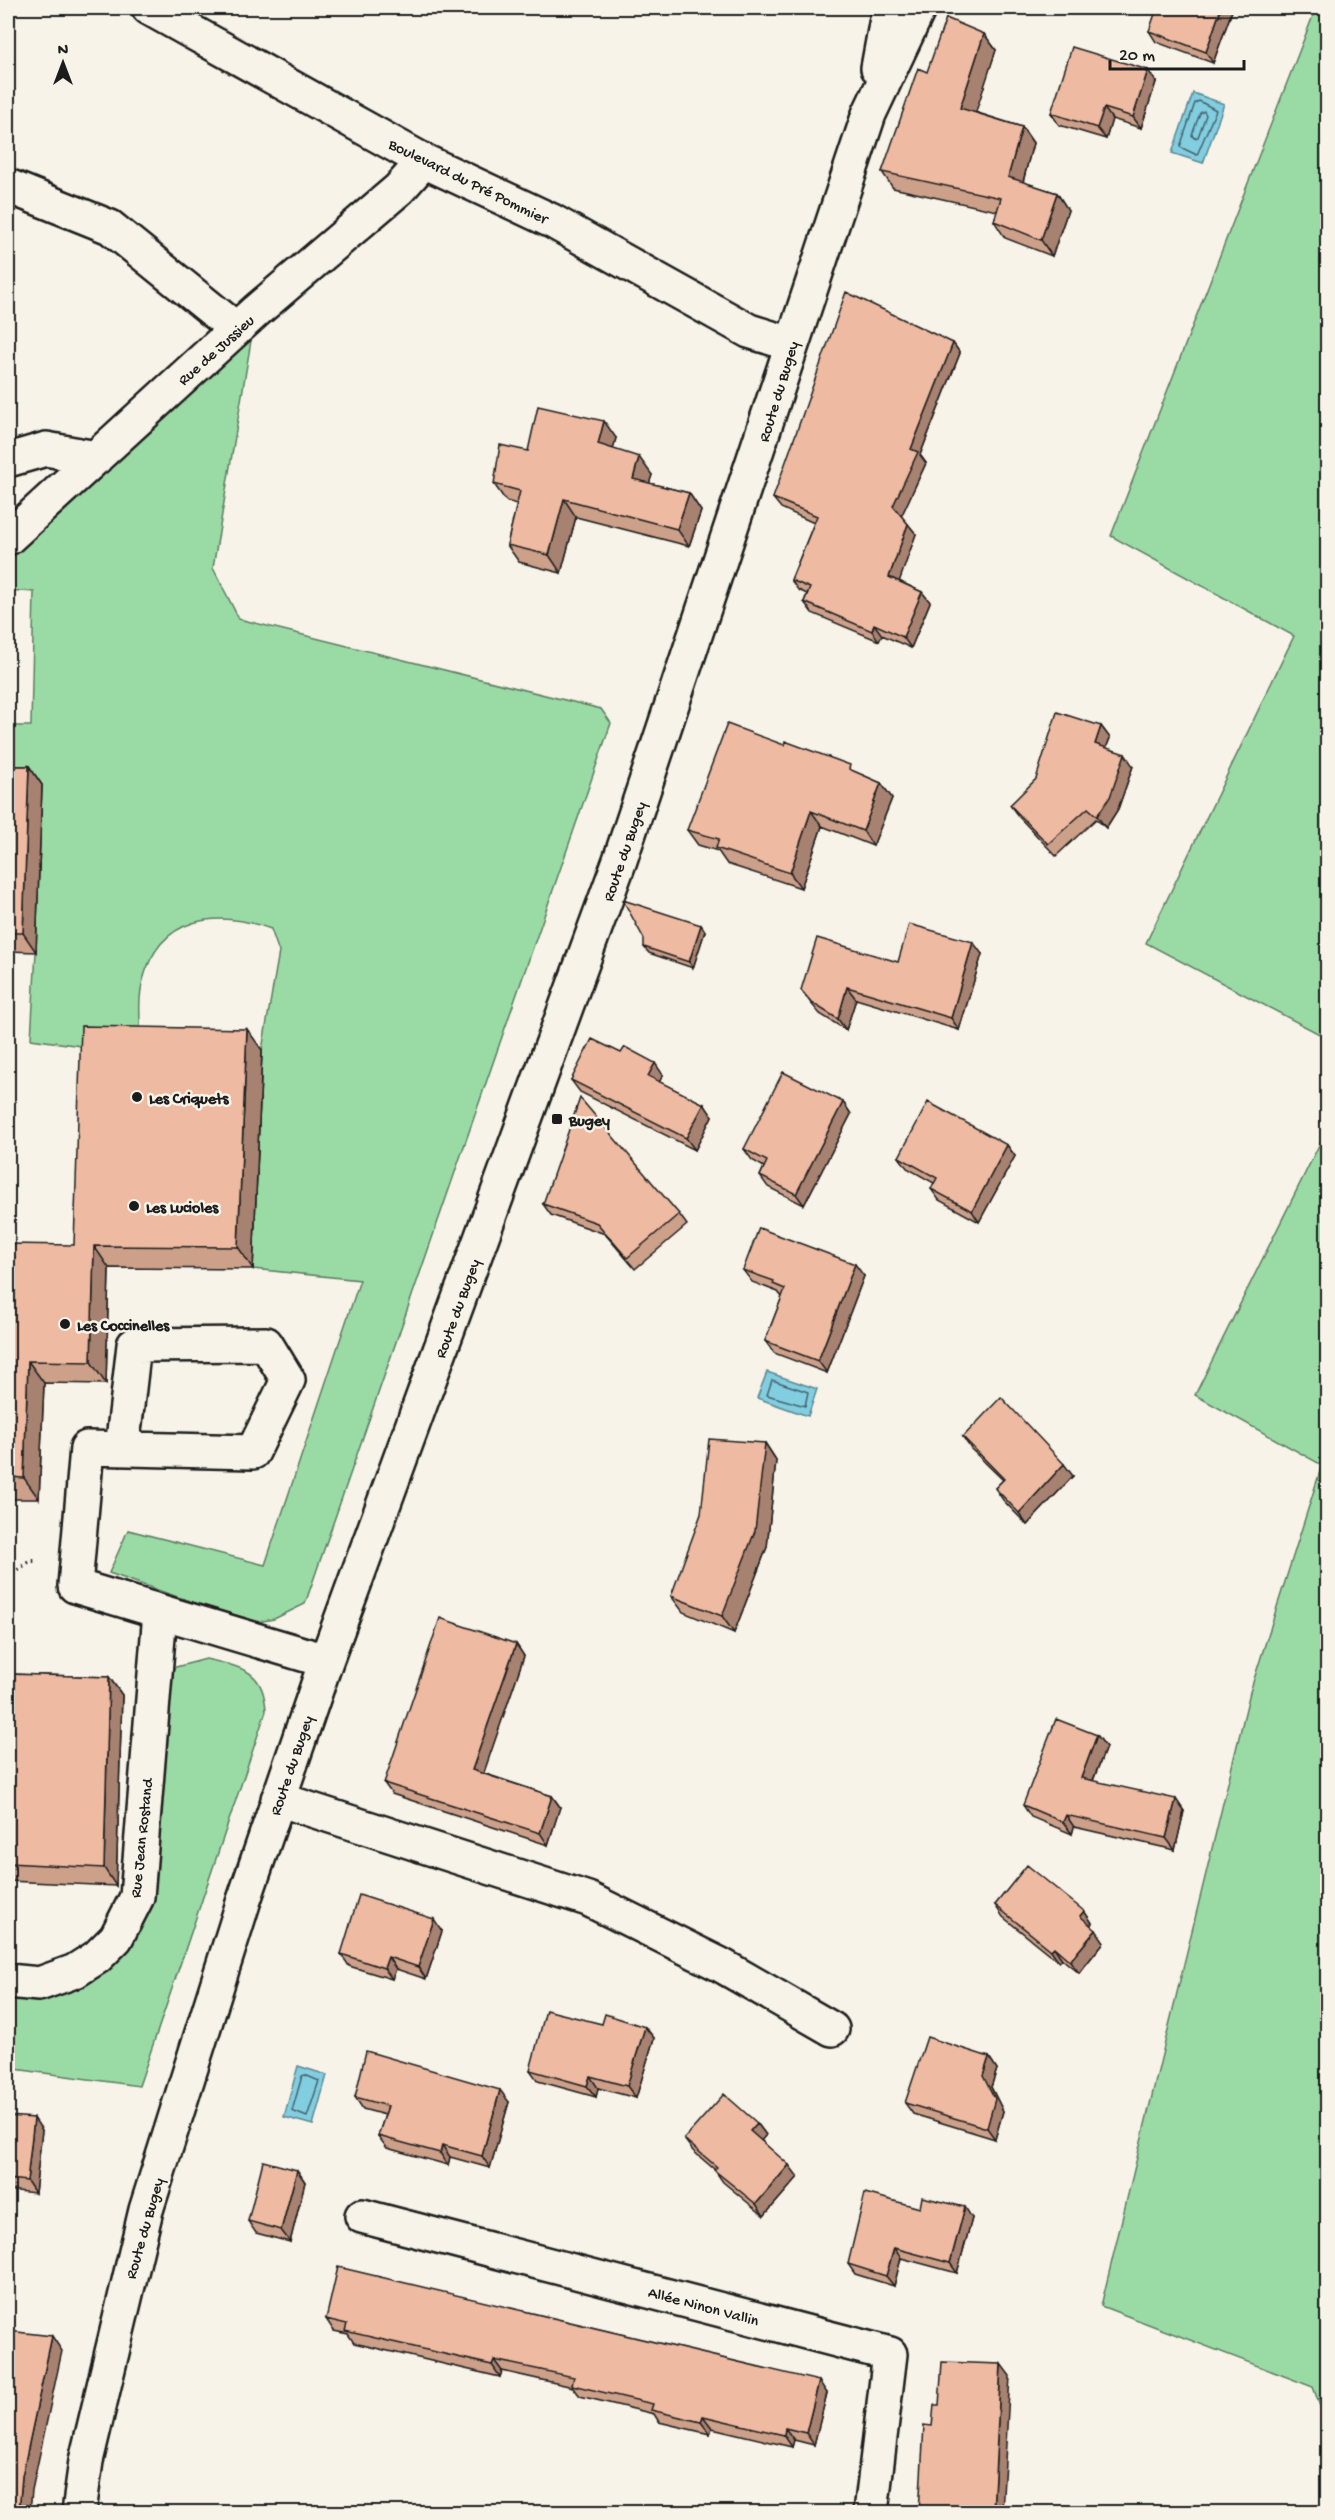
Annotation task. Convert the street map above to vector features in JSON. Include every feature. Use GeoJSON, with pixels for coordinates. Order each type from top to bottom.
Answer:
{"type":"FeatureCollection","features":[{"type":"Feature","properties":{"kind":"street","name":"Boulevard du Pré Pommier"},"geometry":{"type":"LineString","coordinates":[[149,8],[424,161],[552,221],[749,331],[792,344]]}},
{"type":"Feature","properties":{"kind":"street","name":"Route du Bugey"},"geometry":{"type":"LineString","coordinates":[[869,114],[889,8]]}},
{"type":"Feature","properties":{"kind":"street","name":"Route du Bugey"},"geometry":{"type":"LineString","coordinates":[[79,2512],[86,2461],[146,2210],[278,1799],[326,1661],[621,860],[869,114],[919,8]]}},
{"type":"Feature","properties":{"kind":"street","name":"Rue de Jussieu"},"geometry":{"type":"LineString","coordinates":[[8,538],[237,329],[399,189],[424,161]]}},
{"type":"Feature","properties":{"kind":"street"},"geometry":{"type":"LineString","coordinates":[[8,186],[110,227],[237,329]]}},
{"type":"Feature","properties":{"kind":"street"},"geometry":{"type":"LineString","coordinates":[[8,460],[46,450],[96,458]]}},
{"type":"Feature","properties":{"kind":"street"},"geometry":{"type":"LineString","coordinates":[[122,1449],[134,1345],[266,1344],[288,1380],[253,1452],[122,1449],[87,1448],[75,1586],[326,1661]]}},
{"type":"Feature","properties":{"kind":"street","name":"Rue Jean Rostand"},"geometry":{"type":"LineString","coordinates":[[8,1981],[39,1984],[75,1971],[97,1957],[116,1938],[137,1897],[160,1612]]}},
{"type":"Feature","properties":{"kind":"street"},"geometry":{"type":"LineString","coordinates":[[278,1799],[588,1899],[721,1965],[832,2030]]}},
{"type":"Feature","properties":{"kind":"street","name":"Allée Ninon Vallin"},"geometry":{"type":"LineString","coordinates":[[362,2216],[890,2354],[871,2512]]}},
{"type":"Feature","properties":{"kind":"green space"},"geometry":{"type":"Polygon","coordinates":[[[1316,8],[1328,8],[1327,1038],[1146,943],[1294,636],[1111,536],[1316,8]]]}},
{"type":"Feature","properties":{"kind":"green space"},"geometry":{"type":"Polygon","coordinates":[[[256,311],[213,568],[239,619],[601,709],[611,723],[305,1604],[274,1619],[252,1623],[109,1573],[128,1530],[265,1565],[360,1280],[253,1269],[262,1050],[279,952],[271,929],[250,923],[211,919],[176,930],[162,942],[151,959],[141,988],[141,1049],[96,1048],[31,1039],[36,952],[8,785],[8,726],[31,726],[34,592],[8,590],[8,538],[256,311]]]}},
{"type":"Feature","properties":{"kind":"green space"},"geometry":{"type":"Polygon","coordinates":[[[1327,1129],[1327,2425],[1313,2387],[1101,2306],[1250,1692],[1322,1465],[1195,1395],[1327,1129]]]}},
{"type":"Feature","properties":{"kind":"green space"},"geometry":{"type":"Polygon","coordinates":[[[206,1659],[240,1668],[256,1678],[261,1686],[266,1711],[139,2086],[8,2068],[8,1981],[116,1938],[155,1682],[176,1667],[206,1659]]]}},
{"type":"Feature","properties":{"kind":"water"},"geometry":{"type":"Polygon","coordinates":[[[1193,93],[1224,104],[1203,163],[1172,153],[1193,93]]]}},
{"type":"Feature","properties":{"kind":"water"},"geometry":{"type":"Polygon","coordinates":[[[767,1372],[817,1389],[808,1416],[757,1398],[767,1372]]]}},
{"type":"Feature","properties":{"kind":"water"},"geometry":{"type":"Polygon","coordinates":[[[298,2066],[327,2075],[313,2125],[284,2117],[298,2066]]]}},
{"type":"Feature","properties":{"kind":"building"},"geometry":{"type":"Polygon","coordinates":[[[1157,8],[1221,8],[1206,52],[1149,31],[1157,8]]]}},
{"type":"Feature","properties":{"kind":"building"},"geometry":{"type":"Polygon","coordinates":[[[946,18],[984,34],[960,108],[1022,127],[1008,177],[1057,193],[1041,240],[994,221],[1001,198],[882,172],[918,68],[927,72],[946,18]]]}},
{"type":"Feature","properties":{"kind":"building"},"geometry":{"type":"Polygon","coordinates":[[[1072,47],[1148,70],[1133,117],[1104,108],[1097,128],[1051,113],[1072,47]]]}},
{"type":"Feature","properties":{"kind":"building"},"geometry":{"type":"Polygon","coordinates":[[[846,292],[953,343],[911,449],[918,452],[893,506],[908,524],[889,577],[922,592],[903,637],[874,624],[872,631],[804,602],[810,588],[791,580],[817,516],[773,498],[846,292]]]}},
{"type":"Feature","properties":{"kind":"building"},"geometry":{"type":"Polygon","coordinates":[[[538,406],[604,421],[598,444],[639,457],[633,479],[689,493],[677,529],[564,499],[549,555],[507,545],[520,491],[494,484],[500,445],[528,451],[538,406]]]}},
{"type":"Feature","properties":{"kind":"building"},"geometry":{"type":"Polygon","coordinates":[[[1057,712],[1101,726],[1095,744],[1125,754],[1110,797],[1097,816],[1088,808],[1048,844],[1010,805],[1036,779],[1057,712]]]}},
{"type":"Feature","properties":{"kind":"building"},"geometry":{"type":"Polygon","coordinates":[[[727,724],[784,745],[785,741],[850,765],[849,769],[881,783],[863,831],[811,811],[790,873],[716,848],[719,839],[687,830],[727,724]]]}},
{"type":"Feature","properties":{"kind":"building"},"geometry":{"type":"Polygon","coordinates":[[[8,766],[29,766],[23,933],[8,933],[8,766]]]}},
{"type":"Feature","properties":{"kind":"building"},"geometry":{"type":"Polygon","coordinates":[[[623,900],[701,925],[689,962],[644,947],[644,939],[623,900]]]}},
{"type":"Feature","properties":{"kind":"building"},"geometry":{"type":"Polygon","coordinates":[[[909,924],[973,942],[951,1018],[847,987],[838,1019],[812,1003],[801,990],[817,938],[898,962],[909,924]]]}},
{"type":"Feature","properties":{"kind":"building"},"geometry":{"type":"Polygon","coordinates":[[[81,1026],[247,1029],[238,1247],[94,1246],[91,1362],[28,1361],[24,1478],[8,1477],[8,1244],[74,1245],[81,1026]]]}},
{"type":"Feature","properties":{"kind":"building"},"geometry":{"type":"Polygon","coordinates":[[[592,1039],[621,1053],[625,1047],[655,1063],[648,1076],[704,1104],[686,1138],[571,1080],[592,1039]]]}},
{"type":"Feature","properties":{"kind":"building"},"geometry":{"type":"Polygon","coordinates":[[[783,1072],[843,1102],[796,1194],[760,1176],[767,1161],[744,1149],[783,1072]]]}},
{"type":"Feature","properties":{"kind":"building"},"geometry":{"type":"Polygon","coordinates":[[[580,1098],[679,1214],[627,1258],[597,1223],[543,1204],[580,1098]]]}},
{"type":"Feature","properties":{"kind":"building"},"geometry":{"type":"Polygon","coordinates":[[[928,1102],[1007,1145],[972,1211],[931,1189],[937,1178],[899,1157],[928,1102]]]}},
{"type":"Feature","properties":{"kind":"building"},"geometry":{"type":"Polygon","coordinates":[[[759,1228],[855,1264],[818,1361],[765,1341],[785,1289],[773,1284],[774,1281],[743,1270],[759,1228]]]}},
{"type":"Feature","properties":{"kind":"building"},"geometry":{"type":"Polygon","coordinates":[[[1001,1397],[1064,1464],[1019,1513],[995,1488],[1004,1479],[963,1437],[1001,1397]]]}},
{"type":"Feature","properties":{"kind":"building"},"geometry":{"type":"Polygon","coordinates":[[[709,1439],[765,1443],[755,1531],[722,1616],[671,1596],[701,1514],[709,1439]]]}},
{"type":"Feature","properties":{"kind":"building"},"geometry":{"type":"Polygon","coordinates":[[[440,1618],[516,1644],[472,1770],[552,1796],[540,1833],[384,1783],[440,1618]]]}},
{"type":"Feature","properties":{"kind":"building"},"geometry":{"type":"Polygon","coordinates":[[[8,1674],[109,1677],[104,1868],[8,1863],[8,1674]]]}},
{"type":"Feature","properties":{"kind":"building"},"geometry":{"type":"Polygon","coordinates":[[[1056,1719],[1097,1735],[1081,1778],[1176,1799],[1166,1838],[1066,1815],[1063,1822],[1023,1805],[1056,1719]]]}},
{"type":"Feature","properties":{"kind":"building"},"geometry":{"type":"Polygon","coordinates":[[[1027,1865],[1084,1911],[1080,1916],[1096,1930],[1070,1961],[1054,1947],[1051,1950],[995,1905],[1027,1865]]]}},
{"type":"Feature","properties":{"kind":"building"},"geometry":{"type":"Polygon","coordinates":[[[359,1895],[434,1919],[418,1967],[388,1957],[384,1968],[341,1954],[359,1895]]]}},
{"type":"Feature","properties":{"kind":"building"},"geometry":{"type":"Polygon","coordinates":[[[546,2010],[602,2024],[605,2014],[645,2027],[627,2086],[590,2076],[587,2086],[530,2070],[546,2010]]]}},
{"type":"Feature","properties":{"kind":"building"},"geometry":{"type":"Polygon","coordinates":[[[927,2037],[989,2057],[983,2076],[995,2099],[987,2128],[905,2103],[927,2037]]]}},
{"type":"Feature","properties":{"kind":"building"},"geometry":{"type":"Polygon","coordinates":[[[366,2051],[500,2090],[482,2156],[442,2145],[440,2153],[378,2136],[388,2106],[355,2097],[366,2051]]]}},
{"type":"Feature","properties":{"kind":"building"},"geometry":{"type":"Polygon","coordinates":[[[724,2094],[757,2123],[750,2131],[789,2165],[756,2204],[714,2170],[717,2167],[684,2139],[724,2094]]]}},
{"type":"Feature","properties":{"kind":"building"},"geometry":{"type":"Polygon","coordinates":[[[8,2116],[34,2118],[27,2181],[8,2179],[8,2116]]]}},
{"type":"Feature","properties":{"kind":"building"},"geometry":{"type":"Polygon","coordinates":[[[263,2161],[297,2170],[281,2230],[248,2221],[263,2161]]]}},
{"type":"Feature","properties":{"kind":"building"},"geometry":{"type":"Polygon","coordinates":[[[865,2193],[920,2208],[922,2197],[965,2207],[950,2263],[894,2248],[886,2276],[848,2264],[865,2193]]]}},
{"type":"Feature","properties":{"kind":"building"},"geometry":{"type":"Polygon","coordinates":[[[338,2267],[819,2381],[806,2433],[785,2428],[784,2435],[703,2416],[701,2422],[651,2410],[653,2404],[572,2385],[574,2377],[494,2360],[492,2365],[345,2331],[347,2324],[326,2319],[338,2267]]]}},
{"type":"Feature","properties":{"kind":"building"},"geometry":{"type":"Polygon","coordinates":[[[8,2331],[52,2336],[22,2476],[19,2512],[8,2512],[8,2331]]]}},
{"type":"Feature","properties":{"kind":"building"},"geometry":{"type":"Polygon","coordinates":[[[942,2362],[1001,2364],[993,2512],[919,2512],[924,2425],[932,2426],[934,2405],[939,2405],[942,2362]]]}},
{"type":"Feature","properties":{"kind":"place","name":"Les Criquets"},"geometry":{"type":"Point","coordinates":[137,1097]}},
{"type":"Feature","properties":{"kind":"place","name":"Bugey"},"geometry":{"type":"Point","coordinates":[557,1119]}},
{"type":"Feature","properties":{"kind":"place","name":"Les Lucioles"},"geometry":{"type":"Point","coordinates":[134,1206]}},
{"type":"Feature","properties":{"kind":"place","name":"Les Coccinelles"},"geometry":{"type":"Point","coordinates":[65,1324]}}]}
